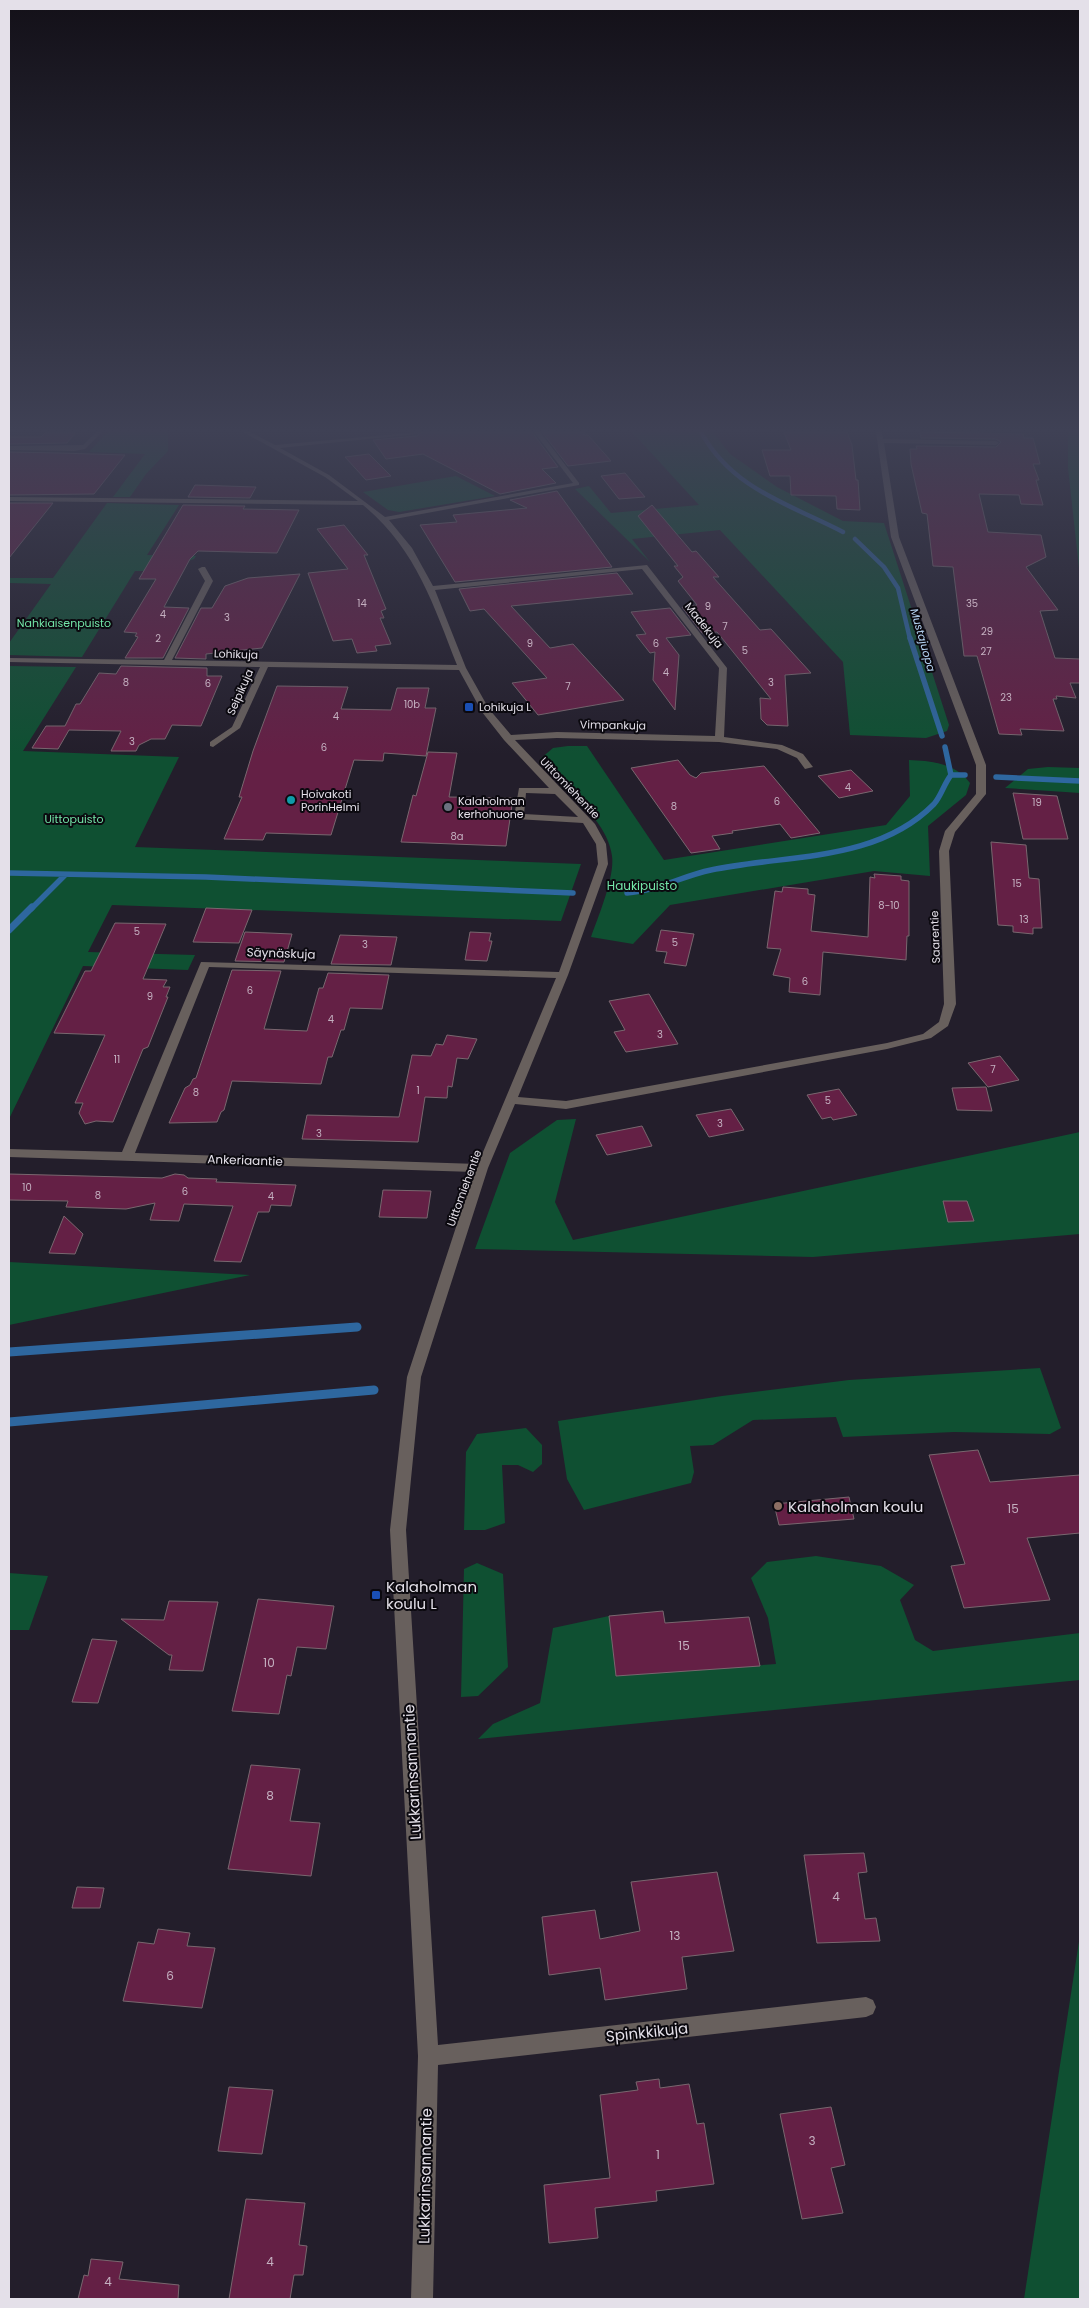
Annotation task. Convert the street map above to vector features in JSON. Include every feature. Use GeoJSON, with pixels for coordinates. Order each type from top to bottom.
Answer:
{"type":"FeatureCollection","features":[{"type":"Feature","properties":{"kind":"street","name":"Uittomiehentie"},"geometry":{"type":"LineString","coordinates":[[401,540],[431,588],[462,668],[485,710],[507,738],[592,826],[601,844],[603,864],[563,975],[482,1168],[454,1250]]}},
{"type":"Feature","properties":{"kind":"street","name":"Saarentie"},"geometry":{"type":"LineString","coordinates":[[510,1100],[566,1105],[887,1046],[927,1036],[944,1024],[950,1004],[944,851],[950,832],[981,794],[981,765],[896,540]]}},
{"type":"Feature","properties":{"kind":"street","name":"Madekuja"},"geometry":{"type":"LineString","coordinates":[[431,588],[644,566],[723,668],[719,739]]}},
{"type":"Feature","properties":{"kind":"street"},"geometry":{"type":"LineString","coordinates":[[166,664],[209,581],[202,569]]}},
{"type":"Feature","properties":{"kind":"street","name":"Lohikuja"},"geometry":{"type":"LineString","coordinates":[[9,660],[462,668]]}},
{"type":"Feature","properties":{"kind":"street","name":"Seipikuja"},"geometry":{"type":"LineString","coordinates":[[213,744],[236,728],[264,666]]}},
{"type":"Feature","properties":{"kind":"street","name":"Vimpankuja"},"geometry":{"type":"LineString","coordinates":[[507,738],[557,735],[719,739],[779,748],[800,756],[808,766]]}},
{"type":"Feature","properties":{"kind":"street"},"geometry":{"type":"LineString","coordinates":[[558,791],[522,790],[519,817],[586,820]]}},
{"type":"Feature","properties":{"kind":"street","name":"Säynäskuja"},"geometry":{"type":"LineString","coordinates":[[127,1156],[205,964],[563,975]]}},
{"type":"Feature","properties":{"kind":"street","name":"Ankeriaantie"},"geometry":{"type":"LineString","coordinates":[[9,1153],[482,1168]]}},
{"type":"Feature","properties":{"kind":"street","name":"Lukkarinsannantie"},"geometry":{"type":"LineString","coordinates":[[422,2299],[428,2056],[398,1530],[414,1377],[454,1250]]}},
{"type":"Feature","properties":{"kind":"street","name":"Spinkkikuja"},"geometry":{"type":"LineString","coordinates":[[428,2056],[866,2007]]}},
{"type":"Feature","properties":{"kind":"green space","name":"Nahkiaisenpuisto"},"geometry":{"type":"Polygon","coordinates":[[[81,540],[157,540],[147,555],[196,556],[194,559],[185,562],[177,571],[135,571],[82,657],[9,655],[9,643],[51,584],[9,583],[9,578],[53,578],[81,540]]]}},
{"type":"Feature","properties":{"kind":"green space","name":"Mustajuopa"},"geometry":{"type":"Polygon","coordinates":[[[627,540],[633,540],[650,562],[627,540]]]}},
{"type":"Feature","properties":{"kind":"green space","name":"Mustajuopa"},"geometry":{"type":"Polygon","coordinates":[[[729,540],[889,540],[949,725],[947,731],[926,738],[850,735],[843,662],[729,540]]]}},
{"type":"Feature","properties":{"kind":"green space"},"geometry":{"type":"Polygon","coordinates":[[[1076,540],[1080,540],[1080,577],[1076,540]]]}},
{"type":"Feature","properties":{"kind":"green space","name":"Uittopuisto"},"geometry":{"type":"Polygon","coordinates":[[[9,666],[76,667],[23,751],[179,757],[135,847],[581,864],[561,921],[112,905],[88,952],[195,955],[188,970],[83,966],[9,1119],[9,666]]]}},
{"type":"Feature","properties":{"kind":"green space","name":"Haukipuisto"},"geometry":{"type":"Polygon","coordinates":[[[587,746],[664,860],[886,825],[910,796],[909,760],[934,762],[950,767],[958,771],[970,783],[966,795],[928,826],[930,876],[874,871],[670,905],[633,944],[591,937],[609,886],[612,856],[606,837],[589,811],[546,768],[540,759],[553,748],[587,746]]]}},
{"type":"Feature","properties":{"kind":"green space"},"geometry":{"type":"Polygon","coordinates":[[[1048,767],[1080,768],[1080,793],[1005,788],[1028,769],[1048,767]]]}},
{"type":"Feature","properties":{"kind":"green space"},"geometry":{"type":"Polygon","coordinates":[[[576,1119],[555,1202],[573,1240],[1080,1132],[1080,1234],[813,1257],[475,1249],[510,1153],[557,1120],[576,1119]]]}},
{"type":"Feature","properties":{"kind":"green space"},"geometry":{"type":"Polygon","coordinates":[[[9,1262],[250,1275],[9,1325],[9,1262]]]}},
{"type":"Feature","properties":{"kind":"green space"},"geometry":{"type":"Polygon","coordinates":[[[1040,1368],[1061,1428],[1050,1434],[954,1432],[843,1437],[836,1417],[753,1420],[713,1445],[690,1446],[694,1472],[691,1483],[584,1510],[567,1479],[558,1421],[722,1396],[849,1380],[1040,1368]]]}},
{"type":"Feature","properties":{"kind":"green space"},"geometry":{"type":"Polygon","coordinates":[[[526,1428],[542,1445],[542,1464],[533,1472],[518,1465],[502,1465],[505,1523],[485,1530],[464,1530],[466,1452],[477,1434],[526,1428]]]}},
{"type":"Feature","properties":{"kind":"green space"},"geometry":{"type":"Polygon","coordinates":[[[816,1556],[881,1566],[914,1585],[900,1600],[915,1640],[933,1651],[1080,1633],[1080,1680],[478,1739],[493,1724],[540,1703],[553,1628],[609,1616],[616,1676],[776,1664],[768,1618],[751,1578],[767,1562],[816,1556]]]}},
{"type":"Feature","properties":{"kind":"green space"},"geometry":{"type":"Polygon","coordinates":[[[477,1563],[503,1574],[508,1667],[478,1696],[461,1697],[464,1569],[477,1563]]]}},
{"type":"Feature","properties":{"kind":"green space"},"geometry":{"type":"Polygon","coordinates":[[[9,1573],[48,1576],[29,1630],[9,1630],[9,1573]]]}},
{"type":"Feature","properties":{"kind":"green space"},"geometry":{"type":"Polygon","coordinates":[[[1080,1935],[1080,2299],[1024,2299],[1080,1935]]]}},
{"type":"Feature","properties":{"kind":"building"},"geometry":{"type":"Polygon","coordinates":[[[9,540],[24,540],[9,558],[9,540]]]}},
{"type":"Feature","properties":{"kind":"building"},"geometry":{"type":"Polygon","coordinates":[[[162,540],[284,540],[277,553],[198,551],[190,559],[164,607],[189,608],[163,658],[125,658],[138,637],[135,636],[137,633],[124,632],[156,579],[139,579],[162,540]]]}},
{"type":"Feature","properties":{"kind":"building"},"geometry":{"type":"Polygon","coordinates":[[[325,540],[356,540],[368,555],[364,555],[386,609],[381,611],[384,618],[380,618],[391,644],[375,646],[377,651],[357,653],[352,639],[333,641],[308,573],[348,569],[325,540]]]}},
{"type":"Feature","properties":{"kind":"building"},"geometry":{"type":"Polygon","coordinates":[[[429,540],[592,540],[612,567],[455,582],[429,540]]]}},
{"type":"Feature","properties":{"kind":"building"},"geometry":{"type":"Polygon","coordinates":[[[657,540],[682,540],[692,552],[696,551],[719,577],[713,577],[760,630],[771,629],[811,673],[785,675],[788,726],[767,725],[761,719],[760,698],[771,699],[717,632],[702,633],[682,607],[697,605],[678,581],[683,577],[674,566],[678,566],[657,540]]]}},
{"type":"Feature","properties":{"kind":"building"},"geometry":{"type":"Polygon","coordinates":[[[930,540],[1042,540],[1046,557],[1026,567],[1058,610],[1040,611],[1055,658],[1080,659],[1080,683],[1070,683],[1076,698],[1056,696],[1057,699],[1053,699],[1064,731],[1020,729],[1022,735],[999,734],[977,656],[964,656],[953,567],[933,566],[930,540]]]}},
{"type":"Feature","properties":{"kind":"building"},"geometry":{"type":"Polygon","coordinates":[[[617,573],[633,594],[511,606],[550,648],[573,644],[624,700],[538,715],[512,683],[547,678],[484,609],[470,611],[459,589],[617,573]]]}},
{"type":"Feature","properties":{"kind":"building"},"geometry":{"type":"Polygon","coordinates":[[[300,574],[262,648],[206,654],[206,659],[175,658],[201,608],[212,608],[225,586],[248,578],[300,574]]]}},
{"type":"Feature","properties":{"kind":"building"},"geometry":{"type":"Polygon","coordinates":[[[670,608],[691,635],[666,638],[679,655],[675,710],[653,680],[655,652],[650,653],[636,635],[646,634],[631,612],[670,608]]]}},
{"type":"Feature","properties":{"kind":"building"},"geometry":{"type":"Polygon","coordinates":[[[121,666],[207,668],[207,676],[222,676],[201,726],[172,725],[165,739],[151,739],[139,745],[136,751],[111,751],[121,731],[69,730],[58,749],[32,748],[46,726],[65,726],[76,704],[80,704],[99,673],[116,674],[121,666]]]}},
{"type":"Feature","properties":{"kind":"building"},"geometry":{"type":"Polygon","coordinates":[[[277,686],[348,687],[341,709],[391,710],[397,688],[429,688],[425,708],[436,708],[426,756],[384,753],[383,761],[354,760],[331,835],[266,833],[263,840],[224,839],[242,797],[239,797],[253,751],[277,686]]]}},
{"type":"Feature","properties":{"kind":"building"},"geometry":{"type":"Polygon","coordinates":[[[428,752],[457,753],[449,797],[513,798],[506,846],[401,842],[413,795],[416,796],[428,752]]]}},
{"type":"Feature","properties":{"kind":"building"},"geometry":{"type":"Polygon","coordinates":[[[678,760],[690,775],[696,778],[701,773],[764,766],[820,833],[791,838],[780,824],[732,831],[733,833],[712,836],[720,849],[691,853],[631,768],[678,760]]]}},
{"type":"Feature","properties":{"kind":"building"},"geometry":{"type":"Polygon","coordinates":[[[851,770],[873,791],[839,798],[818,776],[851,770]]]}},
{"type":"Feature","properties":{"kind":"building"},"geometry":{"type":"Polygon","coordinates":[[[1013,793],[1057,796],[1068,839],[1023,839],[1013,793]]]}},
{"type":"Feature","properties":{"kind":"building"},"geometry":{"type":"Polygon","coordinates":[[[991,842],[1026,845],[1029,878],[1039,879],[1042,928],[1033,928],[1033,934],[1013,932],[1013,926],[998,925],[991,842]]]}},
{"type":"Feature","properties":{"kind":"building"},"geometry":{"type":"Polygon","coordinates":[[[874,874],[901,876],[901,880],[909,881],[909,936],[907,936],[906,960],[823,952],[820,995],[789,992],[790,978],[773,975],[781,949],[767,948],[775,891],[782,892],[783,887],[808,889],[808,894],[815,895],[811,931],[868,937],[870,877],[875,878],[874,874]]]}},
{"type":"Feature","properties":{"kind":"building"},"geometry":{"type":"Polygon","coordinates":[[[206,908],[252,910],[239,943],[193,942],[206,908]]]}},
{"type":"Feature","properties":{"kind":"building"},"geometry":{"type":"Polygon","coordinates":[[[115,923],[166,924],[143,979],[167,980],[163,987],[170,987],[166,997],[168,997],[148,1047],[143,1049],[113,1122],[96,1121],[85,1124],[79,1113],[83,1103],[75,1103],[105,1035],[54,1033],[85,971],[91,971],[115,923]]]}},
{"type":"Feature","properties":{"kind":"building"},"geometry":{"type":"Polygon","coordinates":[[[661,930],[694,934],[686,966],[664,963],[667,952],[656,951],[661,930]]]}},
{"type":"Feature","properties":{"kind":"building"},"geometry":{"type":"Polygon","coordinates":[[[245,932],[292,934],[284,962],[235,961],[245,932]]]}},
{"type":"Feature","properties":{"kind":"building"},"geometry":{"type":"Polygon","coordinates":[[[470,932],[491,933],[489,941],[492,941],[487,961],[465,960],[470,932]]]}},
{"type":"Feature","properties":{"kind":"building"},"geometry":{"type":"Polygon","coordinates":[[[340,935],[397,937],[391,965],[331,964],[340,935]]]}},
{"type":"Feature","properties":{"kind":"building"},"geometry":{"type":"Polygon","coordinates":[[[232,970],[281,971],[264,1029],[307,1031],[319,988],[323,988],[328,973],[389,975],[382,1009],[350,1008],[344,1030],[341,1030],[332,1057],[328,1057],[321,1084],[232,1081],[224,1110],[221,1112],[217,1122],[169,1123],[185,1088],[196,1078],[232,970]]]}},
{"type":"Feature","properties":{"kind":"building"},"geometry":{"type":"Polygon","coordinates":[[[649,994],[678,1044],[626,1052],[614,1032],[625,1030],[609,1001],[649,994]]]}},
{"type":"Feature","properties":{"kind":"building"},"geometry":{"type":"Polygon","coordinates":[[[447,1035],[477,1039],[468,1059],[457,1058],[452,1087],[448,1086],[447,1098],[425,1097],[418,1142],[302,1139],[307,1115],[399,1117],[412,1055],[431,1056],[436,1044],[443,1045],[447,1035]]]}},
{"type":"Feature","properties":{"kind":"building"},"geometry":{"type":"Polygon","coordinates":[[[1000,1056],[1019,1080],[988,1087],[968,1063],[1000,1056]]]}},
{"type":"Feature","properties":{"kind":"building"},"geometry":{"type":"Polygon","coordinates":[[[986,1087],[992,1111],[957,1110],[952,1088],[986,1087]]]}},
{"type":"Feature","properties":{"kind":"building"},"geometry":{"type":"Polygon","coordinates":[[[839,1089],[857,1115],[833,1120],[831,1117],[822,1119],[807,1095],[839,1089]]]}},
{"type":"Feature","properties":{"kind":"building"},"geometry":{"type":"Polygon","coordinates":[[[731,1109],[744,1130],[709,1137],[696,1115],[731,1109]]]}},
{"type":"Feature","properties":{"kind":"building"},"geometry":{"type":"Polygon","coordinates":[[[642,1126],[652,1146],[607,1155],[596,1135],[642,1126]]]}},
{"type":"Feature","properties":{"kind":"building"},"geometry":{"type":"Polygon","coordinates":[[[9,1174],[162,1178],[175,1174],[184,1175],[188,1178],[217,1179],[216,1182],[296,1185],[291,1206],[271,1205],[269,1212],[258,1212],[241,1262],[214,1261],[233,1206],[184,1204],[179,1221],[150,1220],[155,1203],[126,1209],[66,1207],[68,1201],[9,1200],[9,1174]]]}},
{"type":"Feature","properties":{"kind":"building"},"geometry":{"type":"Polygon","coordinates":[[[383,1190],[431,1191],[427,1218],[379,1217],[383,1190]]]}},
{"type":"Feature","properties":{"kind":"building"},"geometry":{"type":"Polygon","coordinates":[[[943,1201],[967,1201],[974,1221],[948,1222],[943,1201]]]}},
{"type":"Feature","properties":{"kind":"building"},"geometry":{"type":"Polygon","coordinates":[[[64,1216],[83,1234],[75,1254],[49,1253],[64,1216]]]}},
{"type":"Feature","properties":{"kind":"building"},"geometry":{"type":"Polygon","coordinates":[[[978,1450],[990,1482],[1080,1475],[1080,1533],[1027,1538],[1050,1600],[964,1608],[951,1566],[965,1564],[929,1455],[978,1450]]]}},
{"type":"Feature","properties":{"kind":"building"},"geometry":{"type":"Polygon","coordinates":[[[849,1497],[854,1519],[779,1525],[774,1504],[849,1497]]]}},
{"type":"Feature","properties":{"kind":"building"},"geometry":{"type":"Polygon","coordinates":[[[258,1599],[334,1606],[326,1649],[297,1647],[291,1676],[287,1675],[279,1714],[232,1711],[258,1599]]]}},
{"type":"Feature","properties":{"kind":"building"},"geometry":{"type":"Polygon","coordinates":[[[169,1601],[218,1602],[203,1671],[169,1670],[172,1655],[169,1655],[121,1619],[164,1620],[169,1601]]]}},
{"type":"Feature","properties":{"kind":"building"},"geometry":{"type":"Polygon","coordinates":[[[663,1611],[665,1623],[749,1617],[760,1666],[616,1676],[609,1616],[663,1611]]]}},
{"type":"Feature","properties":{"kind":"building"},"geometry":{"type":"Polygon","coordinates":[[[92,1639],[117,1641],[98,1703],[72,1702],[92,1639]]]}},
{"type":"Feature","properties":{"kind":"building"},"geometry":{"type":"Polygon","coordinates":[[[251,1765],[300,1769],[290,1821],[320,1823],[311,1876],[228,1869],[251,1765]]]}},
{"type":"Feature","properties":{"kind":"building"},"geometry":{"type":"Polygon","coordinates":[[[864,1853],[867,1872],[858,1873],[865,1919],[876,1918],[880,1941],[817,1943],[804,1855],[864,1853]]]}},
{"type":"Feature","properties":{"kind":"building"},"geometry":{"type":"Polygon","coordinates":[[[717,1872],[734,1951],[682,1957],[687,1989],[605,2000],[600,1968],[549,1975],[542,1917],[595,1910],[600,1939],[640,1931],[631,1882],[717,1872]]]}},
{"type":"Feature","properties":{"kind":"building"},"geometry":{"type":"Polygon","coordinates":[[[77,1887],[104,1888],[100,1908],[72,1908],[77,1887]]]}},
{"type":"Feature","properties":{"kind":"building"},"geometry":{"type":"Polygon","coordinates":[[[158,1929],[190,1933],[187,1946],[215,1948],[202,2008],[123,2001],[138,1942],[154,1944],[158,1929]]]}},
{"type":"Feature","properties":{"kind":"building"},"geometry":{"type":"Polygon","coordinates":[[[659,2079],[660,2088],[689,2084],[697,2124],[704,2123],[714,2184],[656,2191],[657,2201],[595,2208],[598,2238],[549,2243],[544,2185],[610,2178],[600,2095],[638,2090],[636,2082],[659,2079]]]}},
{"type":"Feature","properties":{"kind":"building"},"geometry":{"type":"Polygon","coordinates":[[[229,2087],[273,2090],[262,2154],[218,2151],[229,2087]]]}},
{"type":"Feature","properties":{"kind":"building"},"geometry":{"type":"Polygon","coordinates":[[[831,2107],[845,2165],[831,2168],[843,2213],[802,2219],[780,2114],[831,2107]]]}},
{"type":"Feature","properties":{"kind":"building"},"geometry":{"type":"Polygon","coordinates":[[[246,2199],[305,2203],[299,2245],[307,2246],[303,2275],[294,2275],[290,2299],[229,2299],[246,2199]]]}},
{"type":"Feature","properties":{"kind":"building"},"geometry":{"type":"Polygon","coordinates":[[[91,2259],[123,2262],[119,2279],[179,2285],[178,2299],[78,2299],[84,2275],[88,2276],[91,2259]]]}},
{"type":"Feature","properties":{"kind":"waterway","name":"Mustajuopa"},"geometry":{"type":"LineString","coordinates":[[856,540],[884,567],[898,588],[910,639]]}},
{"type":"Feature","properties":{"kind":"waterway","name":"Mustajuopa"},"geometry":{"type":"LineString","coordinates":[[910,638],[942,736]]}},
{"type":"Feature","properties":{"kind":"waterway"},"geometry":{"type":"LineString","coordinates":[[945,747],[951,775]]}},
{"type":"Feature","properties":{"kind":"waterway"},"geometry":{"type":"LineString","coordinates":[[627,893],[649,889],[711,870],[799,858],[858,847],[885,837],[911,823],[934,804],[951,775]]}},
{"type":"Feature","properties":{"kind":"waterway"},"geometry":{"type":"LineString","coordinates":[[951,775],[965,775]]}},
{"type":"Feature","properties":{"kind":"waterway"},"geometry":{"type":"LineString","coordinates":[[996,777],[1080,781]]}},
{"type":"Feature","properties":{"kind":"waterway"},"geometry":{"type":"LineString","coordinates":[[9,873],[206,877],[573,893]]}},
{"type":"Feature","properties":{"kind":"waterway"},"geometry":{"type":"LineString","coordinates":[[31,909],[65,875]]}},
{"type":"Feature","properties":{"kind":"waterway"},"geometry":{"type":"LineString","coordinates":[[9,930],[32,907]]}},
{"type":"Feature","properties":{"kind":"waterway"},"geometry":{"type":"LineString","coordinates":[[9,1352],[357,1327]]}},
{"type":"Feature","properties":{"kind":"waterway"},"geometry":{"type":"LineString","coordinates":[[9,1422],[374,1390]]}},
{"type":"Feature","properties":{"kind":"place","name":"Lohikuja L"},"geometry":{"type":"Point","coordinates":[469,707]}},
{"type":"Feature","properties":{"kind":"place","name":"Hoivakoti PorinHelmi"},"geometry":{"type":"Point","coordinates":[291,800]}},
{"type":"Feature","properties":{"kind":"place","name":"Kalaholman kerhohuone"},"geometry":{"type":"Point","coordinates":[448,807]}},
{"type":"Feature","properties":{"kind":"place","name":"Kalaholman koulu"},"geometry":{"type":"Point","coordinates":[778,1506]}},
{"type":"Feature","properties":{"kind":"place","name":"Kalaholman koulu L"},"geometry":{"type":"Point","coordinates":[376,1595]}}]}
